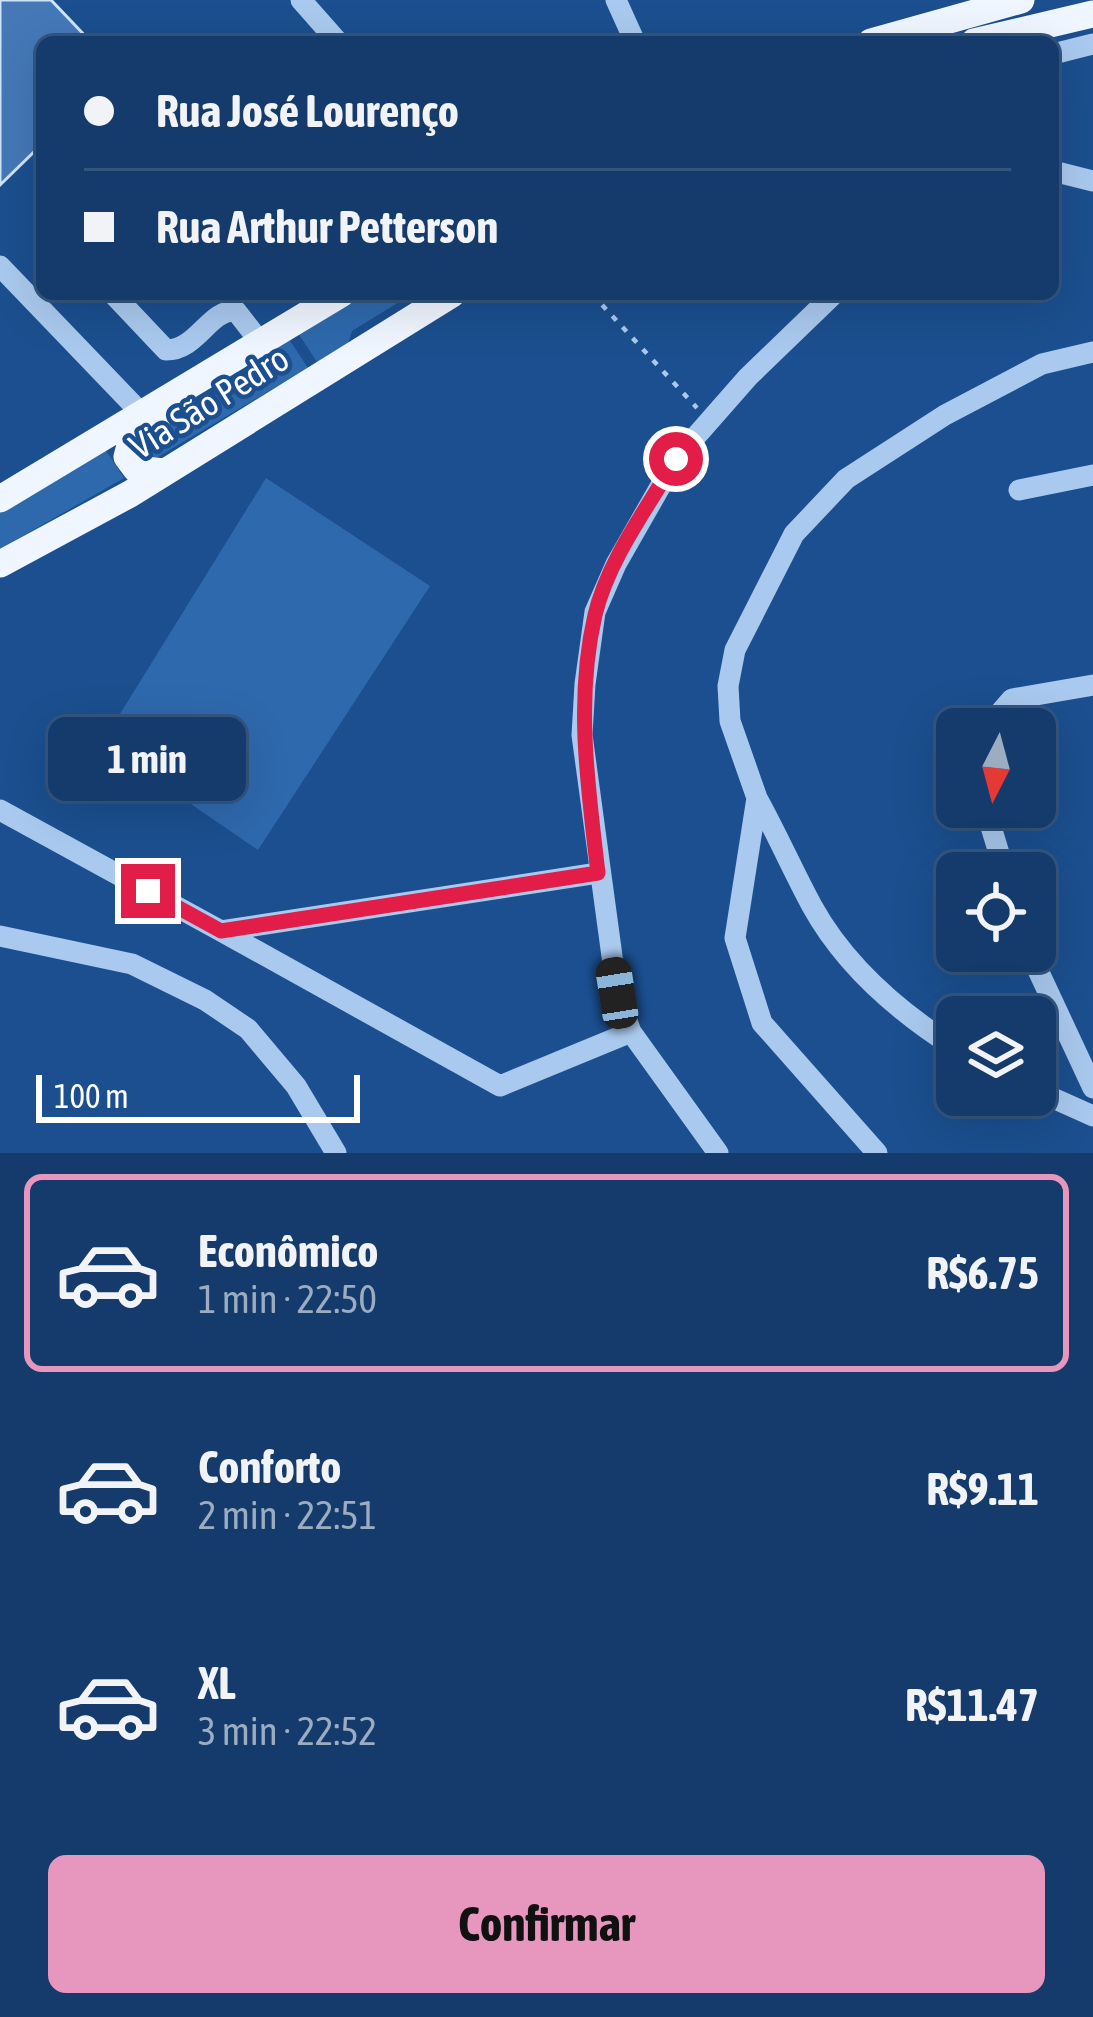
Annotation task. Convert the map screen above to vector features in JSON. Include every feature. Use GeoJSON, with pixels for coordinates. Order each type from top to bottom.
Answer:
{"type":"FeatureCollection","features":[{"type":"Feature","properties":{"kind":"main road"},"geometry":{"type":"LineString","coordinates":[[882,36],[932,10],[1019,0]]}},
{"type":"Feature","properties":{"kind":"main road"},"geometry":{"type":"LineString","coordinates":[[1000,36],[1093,14]]}},
{"type":"Feature","properties":{"kind":"main road"},"geometry":{"type":"LineString","coordinates":[[358,352],[362,334],[416,300]]}},
{"type":"Feature","properties":{"kind":"main road","name":"Via São Pedro"},"geometry":{"type":"LineString","coordinates":[[0,564],[164,472],[442,300]]}},
{"type":"Feature","properties":{"kind":"main road"},"geometry":{"type":"LineString","coordinates":[[0,499],[261,343],[308,302]]}},
{"type":"Feature","properties":{"kind":"main road"},"geometry":{"type":"LineString","coordinates":[[164,472],[136,469],[128,457],[132,438],[250,363],[258,356],[261,343]]}},
{"type":"Feature","properties":{"kind":"street"},"geometry":{"type":"LineString","coordinates":[[301,0],[333,36]]}},
{"type":"Feature","properties":{"kind":"street"},"geometry":{"type":"LineString","coordinates":[[616,0],[632,36]]}},
{"type":"Feature","properties":{"kind":"street"},"geometry":{"type":"LineString","coordinates":[[1059,52],[1093,44]]}},
{"type":"Feature","properties":{"kind":"street"},"geometry":{"type":"LineString","coordinates":[[1059,173],[1093,181]]}},
{"type":"Feature","properties":{"kind":"street"},"geometry":{"type":"LineString","coordinates":[[0,266],[142,414]]}},
{"type":"Feature","properties":{"kind":"street"},"geometry":{"type":"LineString","coordinates":[[119,300],[166,350],[179,350],[223,310],[236,311],[261,343]]}},
{"type":"Feature","properties":{"kind":"street"},"geometry":{"type":"LineString","coordinates":[[718,1153],[632,1032],[617,993],[582,735],[595,612],[616,564],[676,459],[748,376],[828,300]]}},
{"type":"Feature","properties":{"kind":"street"},"geometry":{"type":"LineString","coordinates":[[936,1034],[882,994],[814,910],[757,798],[730,721],[728,686],[735,650],[794,534],[846,478],[945,415],[1042,364],[1093,352]]}},
{"type":"Feature","properties":{"kind":"street"},"geometry":{"type":"LineString","coordinates":[[1019,490],[1093,475]]}},
{"type":"Feature","properties":{"kind":"street"},"geometry":{"type":"LineString","coordinates":[[1004,708],[1012,699],[1093,685]]}},
{"type":"Feature","properties":{"kind":"street"},"geometry":{"type":"LineString","coordinates":[[757,798],[735,938],[761,1023],[877,1153]]}},
{"type":"Feature","properties":{"kind":"street"},"geometry":{"type":"LineString","coordinates":[[0,810],[500,1086],[632,1032]]}},
{"type":"Feature","properties":{"kind":"street"},"geometry":{"type":"LineString","coordinates":[[221,931],[598,873]]}},
{"type":"Feature","properties":{"kind":"street"},"geometry":{"type":"LineString","coordinates":[[0,936],[132,964],[205,1000],[248,1029],[296,1086],[336,1153]]}},
{"type":"Feature","properties":{"kind":"street"},"geometry":{"type":"LineString","coordinates":[[1039,972],[1093,1088]]}},
{"type":"Feature","properties":{"kind":"street"},"geometry":{"type":"LineString","coordinates":[[1056,1099],[1093,1116]]}},
{"type":"Feature","properties":{"kind":"path"},"geometry":{"type":"LineString","coordinates":[[598,300],[709,421]]}},
{"type":"Feature","properties":{"kind":"shaded area"},"geometry":{"type":"Polygon","coordinates":[[[349,300],[402,300],[352,331],[348,344],[317,362],[296,330],[349,300]]]}},
{"type":"Feature","properties":{"kind":"shaded area"},"geometry":{"type":"Polygon","coordinates":[[[287,336],[308,368],[156,458],[141,454],[142,438],[269,363],[274,344],[287,336]]]}},
{"type":"Feature","properties":{"kind":"shaded area"},"geometry":{"type":"Polygon","coordinates":[[[105,449],[124,478],[0,549],[0,511],[105,449]]]}},
{"type":"Feature","properties":{"kind":"shaded area"},"geometry":{"type":"Polygon","coordinates":[[[266,478],[430,586],[258,850],[102,743],[266,478]]]}},
{"type":"Feature","properties":{"kind":"building"},"geometry":{"type":"Polygon","coordinates":[[[0,0],[51,0],[85,36],[36,36],[36,150],[0,185],[0,0]]]}},
{"type":"Feature","properties":{"kind":"route"},"geometry":{"type":"LineString","coordinates":[[148,891],[221,931],[598,873],[582,735],[595,612],[616,564],[676,459]]}}]}
